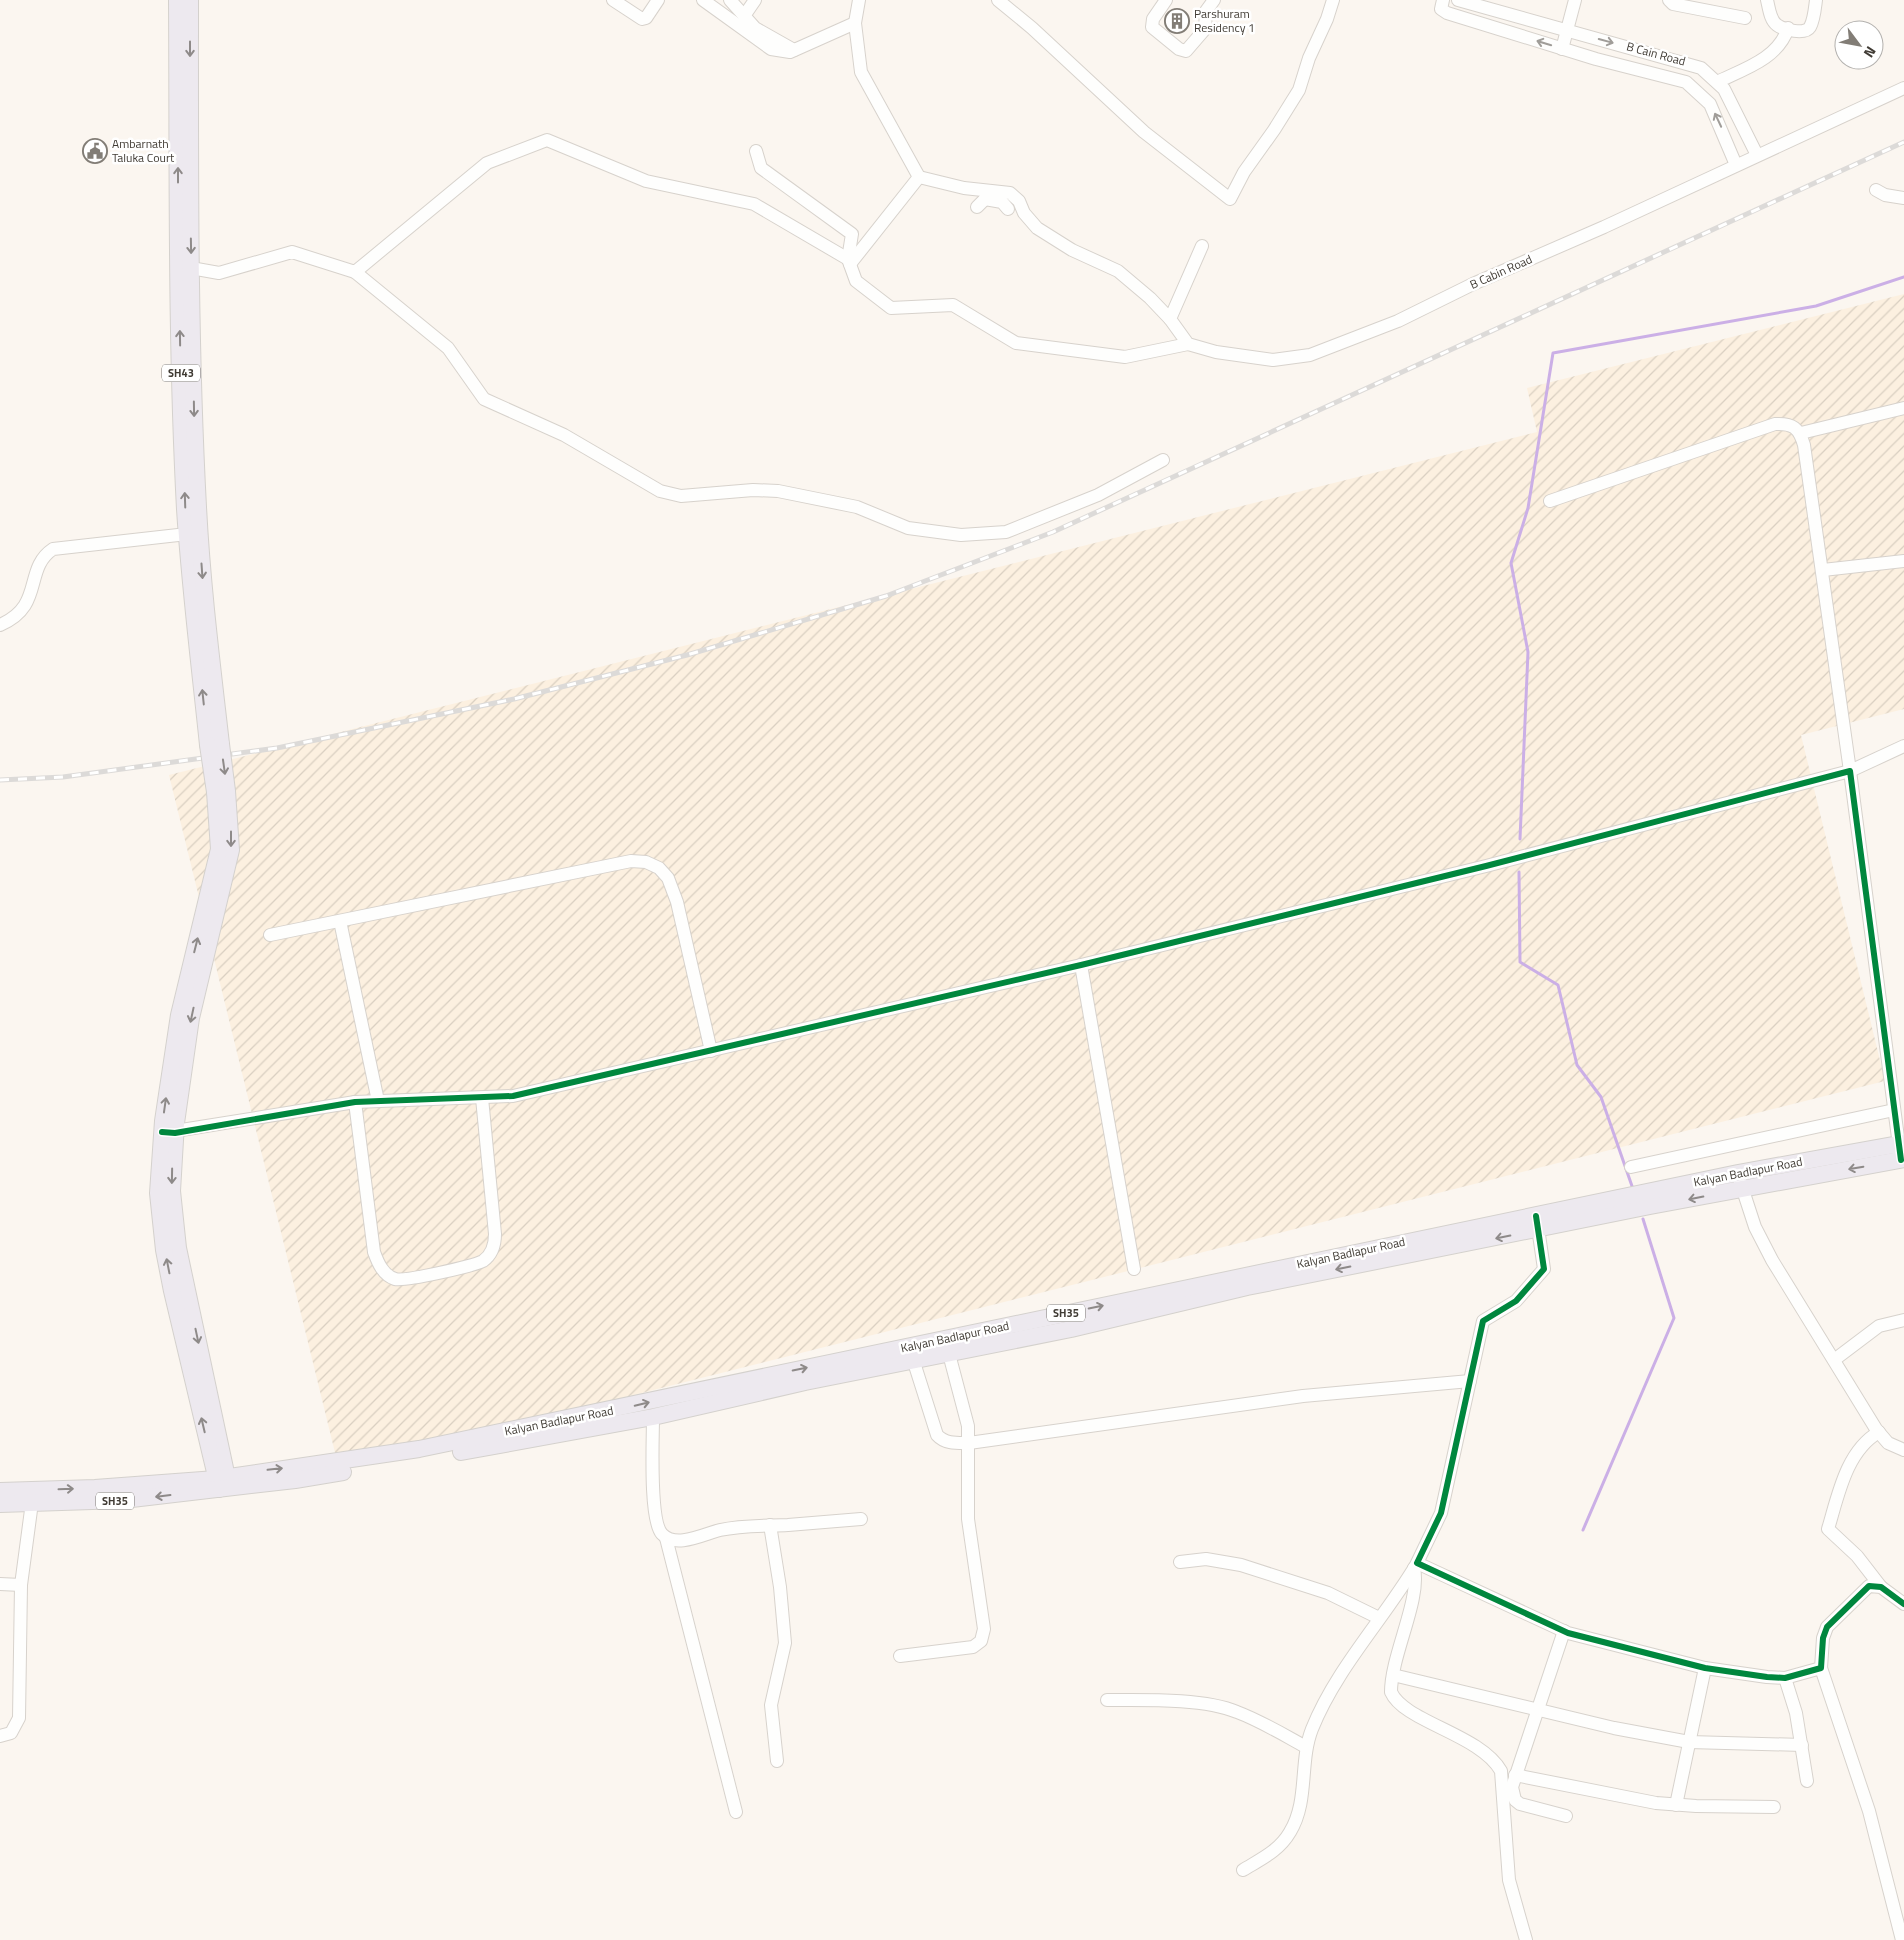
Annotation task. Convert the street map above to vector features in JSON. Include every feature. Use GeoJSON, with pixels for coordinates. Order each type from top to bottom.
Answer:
{"type":"FeatureCollection","features":[{"type":"Feature","properties":{"kind":"main road","name":"SH43"},"geometry":{"type":"LineString","coordinates":[[177,0],[185,268],[198,508],[214,745]]}},
{"type":"Feature","properties":{"kind":"main road","name":"SH43"},"geometry":{"type":"LineString","coordinates":[[190,0],[182,430],[187,534],[214,745],[221,791],[231,830],[228,868],[191,1018],[168,1132],[178,1248],[223,1483]]}},
{"type":"Feature","properties":{"kind":"main road","name":"Kalyan Badlapur Road"},"geometry":{"type":"LineString","coordinates":[[1648,1200],[1738,1172],[1901,1143]]}},
{"type":"Feature","properties":{"kind":"main road","name":"Kalyan Badlapur Road"},"geometry":{"type":"LineString","coordinates":[[0,1490],[32,1496],[123,1500],[591,1421],[1032,1329],[1317,1267],[1648,1200],[1742,1189],[1903,1160]]}},
{"type":"Feature","properties":{"kind":"main road","name":"Kalyan Badlapur Road"},"geometry":{"type":"LineString","coordinates":[[591,1421],[653,1417],[911,1353],[949,1354],[1032,1329]]}},
{"type":"Feature","properties":{"kind":"main road","name":"Kalyan Badlapur Road"},"geometry":{"type":"LineString","coordinates":[[0,1504],[32,1496]]}},
{"type":"Feature","properties":{"kind":"street"},"geometry":{"type":"LineString","coordinates":[[613,0],[642,19],[646,18],[658,0]]}},
{"type":"Feature","properties":{"kind":"street"},"geometry":{"type":"LineString","coordinates":[[703,0],[771,49],[781,51],[794,51],[855,23]]}},
{"type":"Feature","properties":{"kind":"street"},"geometry":{"type":"LineString","coordinates":[[730,0],[755,28],[794,51]]}},
{"type":"Feature","properties":{"kind":"street"},"geometry":{"type":"LineString","coordinates":[[744,16],[754,0]]}},
{"type":"Feature","properties":{"kind":"street"},"geometry":{"type":"LineString","coordinates":[[859,0],[855,23],[860,72],[919,177],[964,188],[985,199],[1002,202],[1008,210]]}},
{"type":"Feature","properties":{"kind":"street"},"geometry":{"type":"LineString","coordinates":[[998,0],[1032,28],[1144,132],[1230,199],[1244,172],[1274,130],[1299,90],[1308,58],[1327,19],[1332,0]]}},
{"type":"Feature","properties":{"kind":"street"},"geometry":{"type":"LineString","coordinates":[[1166,0],[1153,19],[1152,27],[1179,49],[1186,51],[1205,29],[1206,11],[1214,0]]}},
{"type":"Feature","properties":{"kind":"street","name":"B Cain Road"},"geometry":{"type":"LineString","coordinates":[[1443,0],[1441,9],[1447,13],[1562,49],[1686,82],[1710,104],[1736,165]]}},
{"type":"Feature","properties":{"kind":"street","name":"B Cain Road"},"geometry":{"type":"LineString","coordinates":[[1458,0],[1693,64],[1701,68],[1718,82],[1737,113],[1757,155]]}},
{"type":"Feature","properties":{"kind":"street"},"geometry":{"type":"LineString","coordinates":[[1562,49],[1575,0]]}},
{"type":"Feature","properties":{"kind":"street"},"geometry":{"type":"LineString","coordinates":[[1669,0],[1673,4],[1745,18]]}},
{"type":"Feature","properties":{"kind":"street"},"geometry":{"type":"LineString","coordinates":[[1767,0],[1771,16],[1778,26],[1805,31],[1810,27],[1816,0]]}},
{"type":"Feature","properties":{"kind":"street"},"geometry":{"type":"LineString","coordinates":[[1718,82],[1775,52],[1784,40],[1788,28]]}},
{"type":"Feature","properties":{"kind":"street","name":"B Cabin Road"},"geometry":{"type":"LineString","coordinates":[[1188,344],[1216,352],[1273,360],[1310,355],[1398,321],[1473,284],[1612,224],[1904,88]]}},
{"type":"Feature","properties":{"kind":"street"},"geometry":{"type":"LineString","coordinates":[[356,272],[487,163],[548,140],[646,181],[754,204],[849,261]]}},
{"type":"Feature","properties":{"kind":"street"},"geometry":{"type":"LineString","coordinates":[[756,151],[761,168],[852,234],[849,261],[856,281],[891,308],[953,305],[1016,343],[1125,357],[1188,344],[1170,319],[1150,298],[1118,272],[1096,259],[1072,250],[1037,228],[1024,213],[1019,201],[1010,193],[985,199]]}},
{"type":"Feature","properties":{"kind":"street"},"geometry":{"type":"LineString","coordinates":[[849,261],[919,177]]}},
{"type":"Feature","properties":{"kind":"street"},"geometry":{"type":"LineString","coordinates":[[1876,190],[1885,195],[1904,198]]}},
{"type":"Feature","properties":{"kind":"street"},"geometry":{"type":"LineString","coordinates":[[1170,319],[1202,246]]}},
{"type":"Feature","properties":{"kind":"street"},"geometry":{"type":"LineString","coordinates":[[185,268],[219,273],[292,252],[356,272],[448,348],[484,399],[564,435],[660,492],[681,496],[736,491],[778,491],[857,507],[908,528],[961,535],[1006,532],[1098,495],[1163,460]]}},
{"type":"Feature","properties":{"kind":"street"},"geometry":{"type":"LineString","coordinates":[[1801,433],[1904,408]]}},
{"type":"Feature","properties":{"kind":"street"},"geometry":{"type":"LineString","coordinates":[[1550,501],[1775,424],[1794,427],[1801,433],[1823,570],[1894,1110],[1903,1160]]}},
{"type":"Feature","properties":{"kind":"street"},"geometry":{"type":"LineString","coordinates":[[0,625],[21,611],[31,596],[38,565],[45,555],[53,550],[187,534]]}},
{"type":"Feature","properties":{"kind":"street"},"geometry":{"type":"LineString","coordinates":[[1823,570],[1904,561]]}},
{"type":"Feature","properties":{"kind":"street"},"geometry":{"type":"LineString","coordinates":[[168,1132],[355,1102],[512,1096],[1080,965],[1486,866],[1850,771],[1904,746]]}},
{"type":"Feature","properties":{"kind":"street"},"geometry":{"type":"LineString","coordinates":[[270,935],[631,861],[646,862],[659,868],[668,878],[677,902],[711,1051]]}},
{"type":"Feature","properties":{"kind":"street"},"geometry":{"type":"LineString","coordinates":[[340,921],[378,1101]]}},
{"type":"Feature","properties":{"kind":"street"},"geometry":{"type":"LineString","coordinates":[[1080,965],[1134,1269]]}},
{"type":"Feature","properties":{"kind":"street"},"geometry":{"type":"LineString","coordinates":[[355,1102],[374,1252],[386,1274],[401,1280],[471,1266],[484,1260],[495,1244],[482,1098]]}},
{"type":"Feature","properties":{"kind":"street"},"geometry":{"type":"LineString","coordinates":[[1631,1167],[1894,1110]]}},
{"type":"Feature","properties":{"kind":"street"},"geometry":{"type":"LineString","coordinates":[[1738,1172],[1755,1227],[1772,1260],[1879,1432],[1888,1443],[1904,1450]]}},
{"type":"Feature","properties":{"kind":"street"},"geometry":{"type":"LineString","coordinates":[[1243,1870],[1279,1848],[1290,1832],[1298,1815],[1306,1747],[1327,1697],[1415,1566],[1441,1513],[1483,1321],[1516,1301],[1544,1269],[1537,1223]]}},
{"type":"Feature","properties":{"kind":"street"},"geometry":{"type":"LineString","coordinates":[[1834,1360],[1879,1326],[1904,1320]]}},
{"type":"Feature","properties":{"kind":"street"},"geometry":{"type":"LineString","coordinates":[[911,1353],[936,1435],[946,1441],[969,1443],[1303,1396],[1470,1381]]}},
{"type":"Feature","properties":{"kind":"street"},"geometry":{"type":"LineString","coordinates":[[900,1656],[973,1647],[983,1638],[984,1629],[967,1497],[969,1443],[964,1404],[949,1354]]}},
{"type":"Feature","properties":{"kind":"street"},"geometry":{"type":"LineString","coordinates":[[653,1417],[652,1482],[658,1527],[666,1538],[736,1812]]}},
{"type":"Feature","properties":{"kind":"street"},"geometry":{"type":"LineString","coordinates":[[1879,1432],[1868,1438],[1852,1460],[1828,1529],[1857,1556],[1881,1587],[1904,1604]]}},
{"type":"Feature","properties":{"kind":"street"},"geometry":{"type":"LineString","coordinates":[[0,1736],[10,1733],[19,1718],[21,1585],[32,1496]]}},
{"type":"Feature","properties":{"kind":"street"},"geometry":{"type":"LineString","coordinates":[[666,1538],[684,1540],[747,1525],[861,1519]]}},
{"type":"Feature","properties":{"kind":"street"},"geometry":{"type":"LineString","coordinates":[[770,1525],[780,1586],[785,1643],[771,1705],[777,1761]]}},
{"type":"Feature","properties":{"kind":"street"},"geometry":{"type":"LineString","coordinates":[[1180,1562],[1206,1559],[1241,1565],[1328,1593],[1379,1618]]}},
{"type":"Feature","properties":{"kind":"street"},"geometry":{"type":"LineString","coordinates":[[1415,1566],[1564,1630],[1705,1668],[1785,1678],[1821,1668]]}},
{"type":"Feature","properties":{"kind":"street"},"geometry":{"type":"LineString","coordinates":[[1415,1566],[1416,1586],[1392,1675],[1391,1692],[1396,1700],[1408,1710],[1484,1751],[1496,1762],[1501,1770],[1509,1880],[1526,1940]]}},
{"type":"Feature","properties":{"kind":"street"},"geometry":{"type":"LineString","coordinates":[[0,1584],[21,1585]]}},
{"type":"Feature","properties":{"kind":"street"},"geometry":{"type":"LineString","coordinates":[[1881,1587],[1869,1586],[1827,1627],[1823,1638],[1821,1668],[1869,1811],[1902,1940]]}},
{"type":"Feature","properties":{"kind":"street"},"geometry":{"type":"LineString","coordinates":[[1564,1630],[1512,1787],[1515,1800],[1531,1808],[1566,1816]]}},
{"type":"Feature","properties":{"kind":"street"},"geometry":{"type":"LineString","coordinates":[[1676,1804],[1705,1668]]}},
{"type":"Feature","properties":{"kind":"street"},"geometry":{"type":"LineString","coordinates":[[1392,1675],[1614,1728],[1689,1742],[1802,1745]]}},
{"type":"Feature","properties":{"kind":"street"},"geometry":{"type":"LineString","coordinates":[[1785,1678],[1796,1713],[1807,1782]]}},
{"type":"Feature","properties":{"kind":"street"},"geometry":{"type":"LineString","coordinates":[[1107,1700],[1157,1700],[1217,1706],[1236,1711],[1306,1747]]}},
{"type":"Feature","properties":{"kind":"street"},"geometry":{"type":"LineString","coordinates":[[1515,1775],[1676,1804],[1774,1806]]}},
{"type":"Feature","properties":{"kind":"shaded area"},"geometry":{"type":"Polygon","coordinates":[[[1904,294],[1904,709],[1801,735],[1885,1081],[339,1469],[169,775],[1537,432],[1527,388],[1904,294]]]}},
{"type":"Feature","properties":{"kind":"waterway"},"geometry":{"type":"LineString","coordinates":[[1520,839],[1528,652],[1511,563],[1528,508],[1553,353],[1816,306],[1904,277]]}},
{"type":"Feature","properties":{"kind":"waterway"},"geometry":{"type":"LineString","coordinates":[[1519,872],[1520,962],[1558,985],[1577,1065],[1601,1097],[1633,1189]]}},
{"type":"Feature","properties":{"kind":"waterway"},"geometry":{"type":"LineString","coordinates":[[1583,1530],[1674,1318],[1643,1219]]}},
{"type":"Feature","properties":{"kind":"railway"},"geometry":{"type":"LineString","coordinates":[[0,780],[63,777],[277,748],[514,699],[687,655],[886,596],[1053,532],[1904,142]]}},
{"type":"Feature","properties":{"kind":"cycle path"},"geometry":{"type":"LineString","coordinates":[[162,1132],[175,1133],[355,1102],[513,1096],[1081,965],[1486,866],[1850,771],[1901,1160]]}},
{"type":"Feature","properties":{"kind":"cycle path"},"geometry":{"type":"LineString","coordinates":[[1536,1216],[1544,1269],[1516,1301],[1483,1321],[1441,1513],[1417,1563],[1568,1633],[1705,1668],[1767,1677],[1785,1678],[1821,1668],[1823,1638],[1827,1627],[1869,1586],[1881,1587],[1904,1604]]}},
{"type":"Feature","properties":{"kind":"place","name":"Parshuram Residency 1"},"geometry":{"type":"Point","coordinates":[1177,21]}},
{"type":"Feature","properties":{"kind":"place","name":"Ambarnath Taluka Court"},"geometry":{"type":"Point","coordinates":[95,151]}}]}
